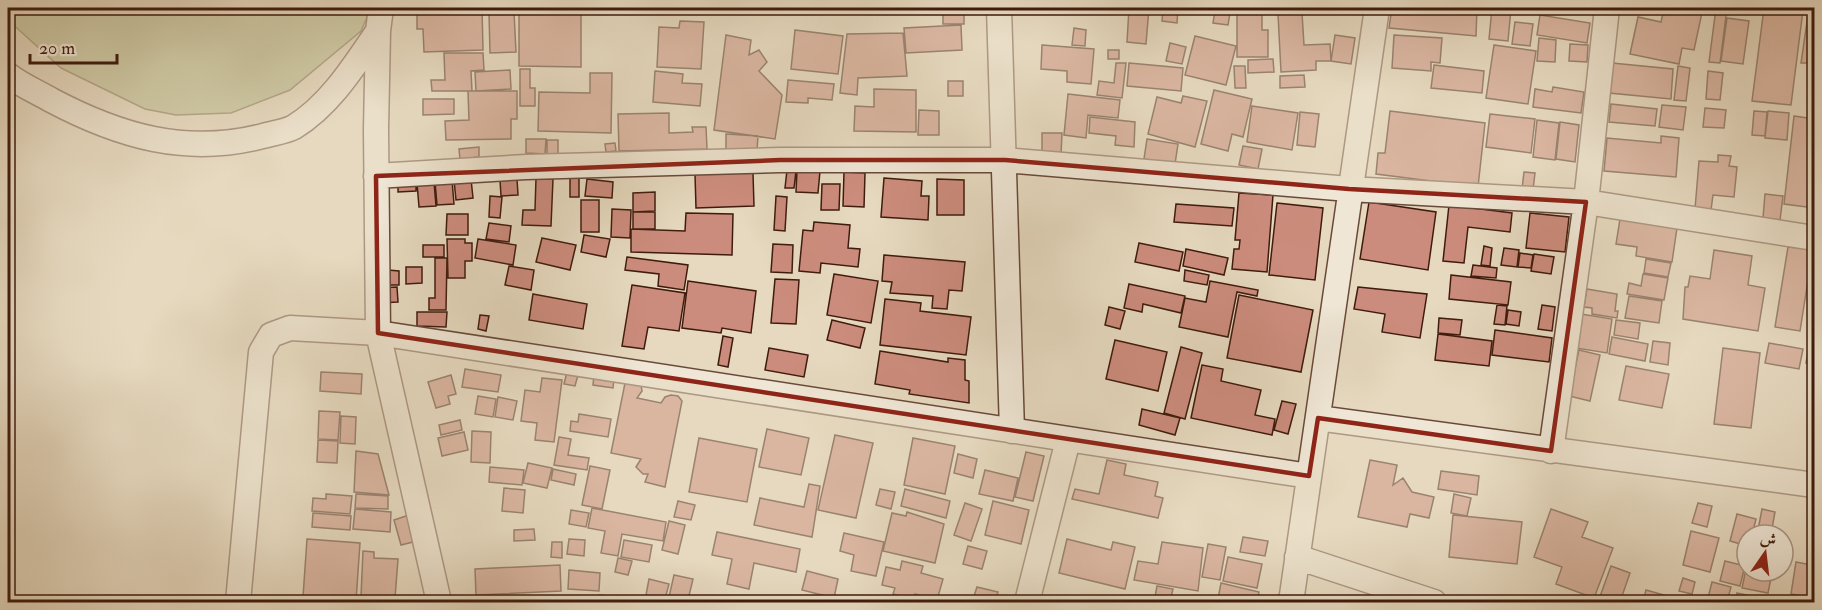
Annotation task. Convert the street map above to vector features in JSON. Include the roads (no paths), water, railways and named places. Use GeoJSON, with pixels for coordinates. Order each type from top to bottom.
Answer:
{"type":"FeatureCollection","features":[{"type":"Feature","properties":{"kind":"street"},"geometry":{"type":"LineString","coordinates":[[381,8],[378,31],[376,176],[378,333],[439,603]]}},
{"type":"Feature","properties":{"kind":"street"},"geometry":{"type":"LineString","coordinates":[[999,8],[1012,431]]}},
{"type":"Feature","properties":{"kind":"street"},"geometry":{"type":"LineString","coordinates":[[1291,603],[1349,189],[1377,8]]}},
{"type":"Feature","properties":{"kind":"street"},"geometry":{"type":"LineString","coordinates":[[1551,451],[1586,202],[1607,8]]}},
{"type":"Feature","properties":{"kind":"street"},"geometry":{"type":"LineString","coordinates":[[8,75],[83,117],[134,136],[183,144],[247,140],[291,129],[318,109],[351,71],[378,31]]}},
{"type":"Feature","properties":{"kind":"street"},"geometry":{"type":"LineString","coordinates":[[376,176],[526,167],[780,160],[1005,160],[1349,189],[1586,202],[1815,238]]}},
{"type":"Feature","properties":{"kind":"street"},"geometry":{"type":"LineString","coordinates":[[238,603],[261,352],[271,335],[290,328],[378,333],[1309,476]]}},
{"type":"Feature","properties":{"kind":"street"},"geometry":{"type":"LineString","coordinates":[[1318,418],[1815,485]]}},
{"type":"Feature","properties":{"kind":"street"},"geometry":{"type":"LineString","coordinates":[[1027,603],[1068,440]]}},
{"type":"Feature","properties":{"kind":"street"},"geometry":{"type":"LineString","coordinates":[[1297,557],[1434,603]]}}]}
